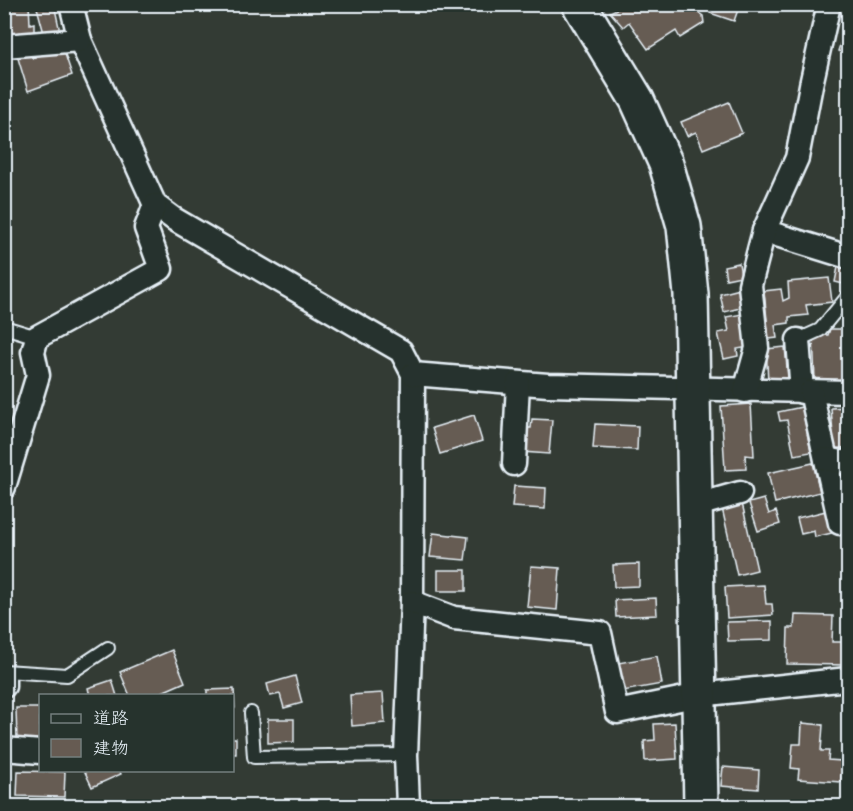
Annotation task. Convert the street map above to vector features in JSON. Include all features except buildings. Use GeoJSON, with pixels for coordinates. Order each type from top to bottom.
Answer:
{"type":"FeatureCollection","features":[{"type":"Feature","properties":{"kind":"street"},"geometry":{"type":"LineString","coordinates":[[71,4],[80,40],[155,205],[174,219],[401,351],[413,374],[412,602],[406,755],[408,807]]}},
{"type":"Feature","properties":{"kind":"street"},"geometry":{"type":"LineString","coordinates":[[579,4],[637,100],[666,164],[684,226],[691,294],[701,807]]}},
{"type":"Feature","properties":{"kind":"street"},"geometry":{"type":"LineString","coordinates":[[746,391],[757,348],[750,285],[764,231],[797,158],[829,4]]}},
{"type":"Feature","properties":{"kind":"street"},"geometry":{"type":"LineString","coordinates":[[4,46],[80,40]]}},
{"type":"Feature","properties":{"kind":"street"},"geometry":{"type":"LineString","coordinates":[[4,487],[38,375],[33,352],[37,337],[161,268],[146,228],[155,205]]}},
{"type":"Feature","properties":{"kind":"street"},"geometry":{"type":"LineString","coordinates":[[764,231],[849,257]]}},
{"type":"Feature","properties":{"kind":"street"},"geometry":{"type":"LineString","coordinates":[[798,340],[807,392],[826,459],[840,523]]}},
{"type":"Feature","properties":{"kind":"street"},"geometry":{"type":"LineString","coordinates":[[413,374],[518,383],[692,390],[849,392]]}},
{"type":"Feature","properties":{"kind":"street"},"geometry":{"type":"LineString","coordinates":[[514,464],[518,383]]}},
{"type":"Feature","properties":{"kind":"street"},"geometry":{"type":"LineString","coordinates":[[826,459],[849,463]]}},
{"type":"Feature","properties":{"kind":"street"},"geometry":{"type":"LineString","coordinates":[[694,506],[740,493]]}},
{"type":"Feature","properties":{"kind":"street"},"geometry":{"type":"LineString","coordinates":[[412,602],[454,618],[600,633],[617,712],[699,695],[849,679]]}},
{"type":"Feature","properties":{"kind":"street"},"geometry":{"type":"LineString","coordinates":[[4,676],[4,686]]}},
{"type":"Feature","properties":{"kind":"street"},"geometry":{"type":"LineString","coordinates":[[4,749],[39,752]]}},
{"type":"Feature","properties":{"kind":"lane"},"geometry":{"type":"LineString","coordinates":[[798,340],[820,330],[849,296]]}},
{"type":"Feature","properties":{"kind":"lane"},"geometry":{"type":"LineString","coordinates":[[4,327],[37,337]]}},
{"type":"Feature","properties":{"kind":"lane"},"geometry":{"type":"LineString","coordinates":[[4,671],[68,675],[108,648]]}},
{"type":"Feature","properties":{"kind":"lane"},"geometry":{"type":"LineString","coordinates":[[251,713],[254,757],[406,755]]}}]}
